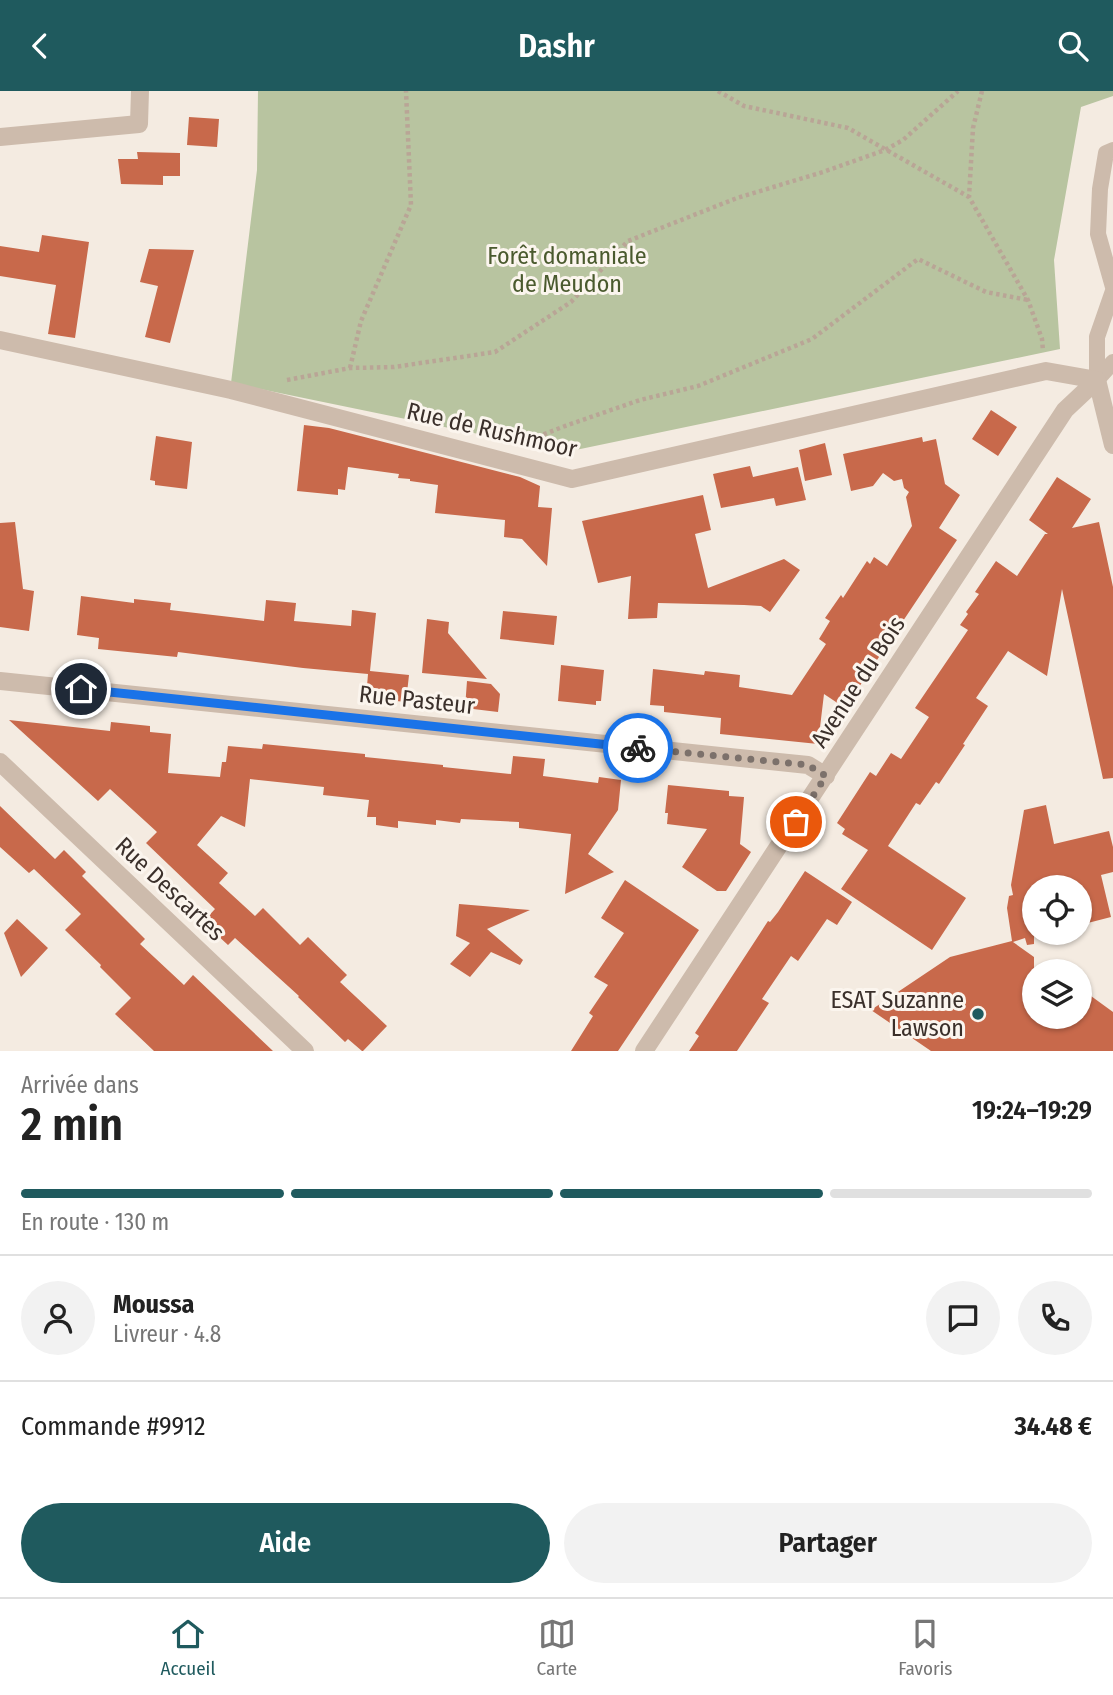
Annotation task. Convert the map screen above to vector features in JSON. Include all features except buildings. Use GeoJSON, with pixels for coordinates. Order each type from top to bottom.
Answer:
{"type":"FeatureCollection","features":[{"type":"Feature","properties":{"kind":"street"},"geometry":{"type":"LineString","coordinates":[[0,138],[139,124],[140,91]]}},
{"type":"Feature","properties":{"kind":"street","name":"Rue de Rushmoor"},"geometry":{"type":"LineString","coordinates":[[0,340],[232,390],[572,479],[1046,371],[1097,380]]}},
{"type":"Feature","properties":{"kind":"street"},"geometry":{"type":"LineString","coordinates":[[1097,380],[1113,445]]}},
{"type":"Feature","properties":{"kind":"street","name":"Avenue du Bois"},"geometry":{"type":"LineString","coordinates":[[644,1051],[1065,410],[1097,380]]}},
{"type":"Feature","properties":{"kind":"street","name":"Rue Pasteur"},"geometry":{"type":"LineString","coordinates":[[0,681],[808,765],[826,776]]}},
{"type":"Feature","properties":{"kind":"street","name":"Rue Descartes"},"geometry":{"type":"LineString","coordinates":[[0,762],[305,1051]]}},
{"type":"Feature","properties":{"kind":"lane"},"geometry":{"type":"LineString","coordinates":[[1097,380],[1097,337],[1113,289],[1098,235],[1100,189],[1106,153],[1113,150]]}},
{"type":"Feature","properties":{"kind":"lane"},"geometry":{"type":"LineString","coordinates":[[1097,380],[1113,362]]}},
{"type":"Feature","properties":{"kind":"path"},"geometry":{"type":"LineString","coordinates":[[350,368],[361,321],[411,205],[406,91]]}},
{"type":"Feature","properties":{"kind":"path"},"geometry":{"type":"LineString","coordinates":[[718,91],[744,106],[848,128],[969,197],[1028,300],[1042,339],[1046,371]]}},
{"type":"Feature","properties":{"kind":"path"},"geometry":{"type":"LineString","coordinates":[[284,380],[350,368],[394,367],[495,352],[571,302],[628,240],[737,198],[823,172],[885,149],[903,140],[958,91]]}},
{"type":"Feature","properties":{"kind":"path"},"geometry":{"type":"LineString","coordinates":[[969,197],[973,128],[982,91]]}},
{"type":"Feature","properties":{"kind":"path"},"geometry":{"type":"LineString","coordinates":[[513,446],[640,400],[698,386],[812,339],[918,259],[986,292],[1028,300]]}},
{"type":"Feature","properties":{"kind":"green space","name":"Forêt domaniale de Meudon"},"geometry":{"type":"Polygon","coordinates":[[[258,91],[1113,91],[1113,96],[1081,107],[1054,260],[1060,349],[566,452],[231,383],[257,170],[258,91]]]}},
{"type":"Feature","properties":{"kind":"way so far"},"geometry":{"type":"LineString","coordinates":[[638,748],[808,765],[826,776],[796,822]]}},
{"type":"Feature","properties":{"kind":"place","name":"ESAT Suzanne Lawson"},"geometry":{"type":"Point","coordinates":[978,1014]}},
{"type":"Feature","properties":{"kind":"route"},"geometry":{"type":"LineString","coordinates":[[81,689],[638,748]]}}]}
